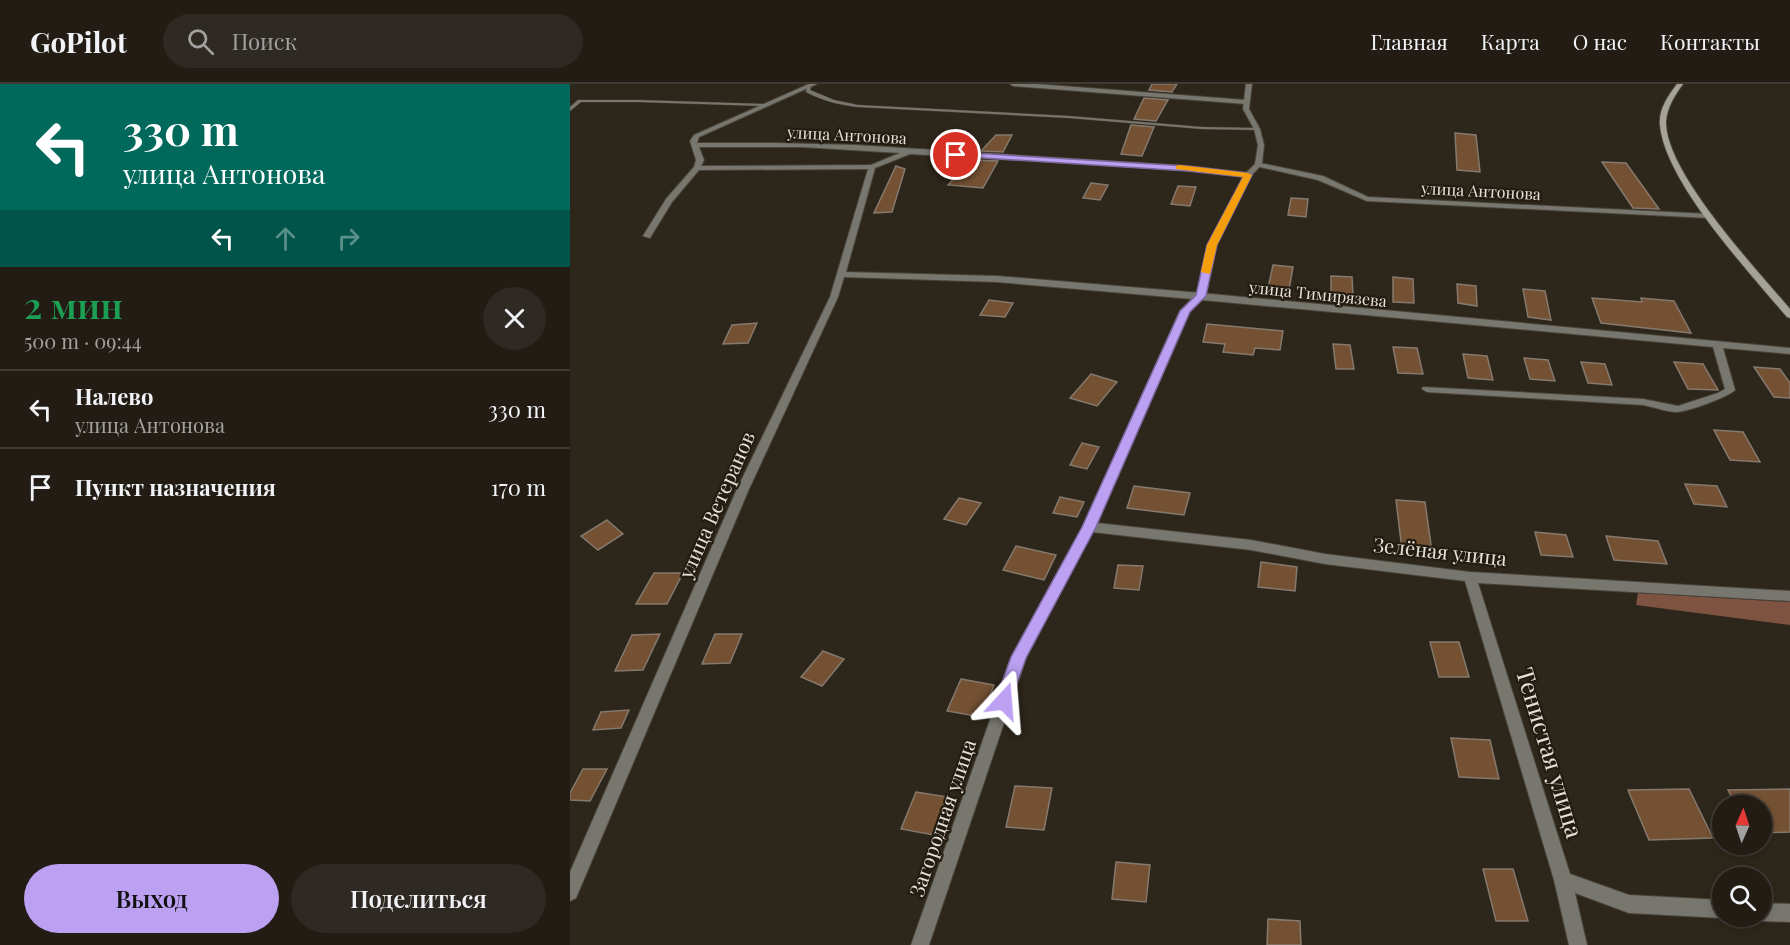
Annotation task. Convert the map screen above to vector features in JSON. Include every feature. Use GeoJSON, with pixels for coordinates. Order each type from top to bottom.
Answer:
{"type":"FeatureCollection","features":[{"type":"Feature","properties":{"kind":"main road"},"geometry":{"type":"LineString","coordinates":[[1680,84],[1668,99],[1664,112],[1663,126],[1671,156],[1690,190],[1709,216],[1790,315]]}},
{"type":"Feature","properties":{"kind":"street"},"geometry":{"type":"LineString","coordinates":[[1013,84],[1246,102]]}},
{"type":"Feature","properties":{"kind":"street"},"geometry":{"type":"LineString","coordinates":[[1249,84],[1246,102],[1250,118],[1257,129],[1262,145],[1258,164]]}},
{"type":"Feature","properties":{"kind":"street"},"geometry":{"type":"LineString","coordinates":[[647,237],[669,201],[697,168],[700,160],[693,141],[696,136],[705,130],[811,86]]}},
{"type":"Feature","properties":{"kind":"street","name":"улица Антонова"},"geometry":{"type":"LineString","coordinates":[[696,145],[834,146],[1187,168],[1248,175]]}},
{"type":"Feature","properties":{"kind":"street"},"geometry":{"type":"LineString","coordinates":[[697,168],[872,167],[909,152]]}},
{"type":"Feature","properties":{"kind":"street","name":"улица Антонова"},"geometry":{"type":"LineString","coordinates":[[1258,164],[1320,178],[1367,199],[1709,216]]}},
{"type":"Feature","properties":{"kind":"street","name":"Загородная улица"},"geometry":{"type":"LineString","coordinates":[[920,945],[1019,657],[1089,527],[1185,311],[1201,296],[1212,245],[1248,175],[1258,164]]}},
{"type":"Feature","properties":{"kind":"street","name":"улица Ветеранов"},"geometry":{"type":"LineString","coordinates":[[570,892],[743,489],[821,329],[842,274],[872,167]]}},
{"type":"Feature","properties":{"kind":"street","name":"улица Тимирязева"},"geometry":{"type":"LineString","coordinates":[[842,274],[997,279],[1790,351]]}},
{"type":"Feature","properties":{"kind":"street"},"geometry":{"type":"LineString","coordinates":[[1427,389],[1642,402],[1678,409],[1722,395],[1730,390],[1717,345]]}},
{"type":"Feature","properties":{"kind":"street","name":"Зелёная улица"},"geometry":{"type":"LineString","coordinates":[[1089,527],[1251,545],[1325,559],[1470,577],[1790,596]]}},
{"type":"Feature","properties":{"kind":"street","name":"Тенистая улица"},"geometry":{"type":"LineString","coordinates":[[1470,577],[1563,880],[1578,945]]}},
{"type":"Feature","properties":{"kind":"street"},"geometry":{"type":"LineString","coordinates":[[1563,880],[1629,904],[1712,908]]}},
{"type":"Feature","properties":{"kind":"street"},"geometry":{"type":"LineString","coordinates":[[1772,912],[1790,913]]}},
{"type":"Feature","properties":{"kind":"lane"},"geometry":{"type":"LineString","coordinates":[[811,86],[808,91],[813,94],[831,101],[858,106],[1069,117],[1202,128],[1257,129]]}},
{"type":"Feature","properties":{"kind":"lane"},"geometry":{"type":"LineString","coordinates":[[570,110],[580,101],[638,100],[764,105]]}},
{"type":"Feature","properties":{"kind":"shaded area"},"geometry":{"type":"Polygon","coordinates":[[[1638,593],[1790,602],[1790,625],[1636,605],[1638,593]]]}},
{"type":"Feature","properties":{"kind":"building"},"geometry":{"type":"Polygon","coordinates":[[[1152,84],[1177,84],[1172,92],[1149,90],[1152,84]]]}},
{"type":"Feature","properties":{"kind":"building"},"geometry":{"type":"Polygon","coordinates":[[[1144,98],[1168,100],[1156,121],[1134,119],[1144,98]]]}},
{"type":"Feature","properties":{"kind":"building"},"geometry":{"type":"Polygon","coordinates":[[[1131,125],[1154,127],[1142,156],[1121,154],[1131,125]]]}},
{"type":"Feature","properties":{"kind":"building"},"geometry":{"type":"Polygon","coordinates":[[[1455,133],[1476,135],[1480,172],[1457,170],[1455,133]]]}},
{"type":"Feature","properties":{"kind":"building"},"geometry":{"type":"Polygon","coordinates":[[[996,135],[1012,135],[1003,152],[981,151],[996,135]]]}},
{"type":"Feature","properties":{"kind":"building"},"geometry":{"type":"Polygon","coordinates":[[[972,160],[998,161],[983,188],[948,185],[972,160]]]}},
{"type":"Feature","properties":{"kind":"building"},"geometry":{"type":"Polygon","coordinates":[[[1602,162],[1626,163],[1659,209],[1633,208],[1602,162]]]}},
{"type":"Feature","properties":{"kind":"building"},"geometry":{"type":"Polygon","coordinates":[[[896,166],[905,169],[892,212],[874,213],[896,166]]]}},
{"type":"Feature","properties":{"kind":"building"},"geometry":{"type":"Polygon","coordinates":[[[1091,183],[1108,185],[1100,200],[1083,198],[1091,183]]]}},
{"type":"Feature","properties":{"kind":"building"},"geometry":{"type":"Polygon","coordinates":[[[1178,186],[1196,187],[1190,206],[1171,204],[1178,186]]]}},
{"type":"Feature","properties":{"kind":"building"},"geometry":{"type":"Polygon","coordinates":[[[1291,198],[1308,199],[1306,217],[1288,215],[1291,198]]]}},
{"type":"Feature","properties":{"kind":"building"},"geometry":{"type":"Polygon","coordinates":[[[1273,265],[1293,267],[1289,290],[1268,288],[1273,265]]]}},
{"type":"Feature","properties":{"kind":"building"},"geometry":{"type":"Polygon","coordinates":[[[1331,276],[1352,277],[1353,295],[1331,294],[1331,276]]]}},
{"type":"Feature","properties":{"kind":"building"},"geometry":{"type":"Polygon","coordinates":[[[1393,277],[1413,279],[1414,303],[1393,302],[1393,277]]]}},
{"type":"Feature","properties":{"kind":"building"},"geometry":{"type":"Polygon","coordinates":[[[1457,284],[1476,286],[1477,306],[1458,303],[1457,284]]]}},
{"type":"Feature","properties":{"kind":"building"},"geometry":{"type":"Polygon","coordinates":[[[1523,289],[1545,291],[1551,320],[1528,317],[1523,289]]]}},
{"type":"Feature","properties":{"kind":"building"},"geometry":{"type":"Polygon","coordinates":[[[1592,298],[1642,302],[1641,298],[1674,301],[1691,333],[1601,323],[1592,298]]]}},
{"type":"Feature","properties":{"kind":"building"},"geometry":{"type":"Polygon","coordinates":[[[989,300],[1013,303],[1005,317],[980,315],[989,300]]]}},
{"type":"Feature","properties":{"kind":"building"},"geometry":{"type":"Polygon","coordinates":[[[757,323],[748,343],[723,344],[732,325],[757,323]]]}},
{"type":"Feature","properties":{"kind":"building"},"geometry":{"type":"Polygon","coordinates":[[[1207,324],[1283,331],[1280,350],[1255,348],[1253,355],[1223,352],[1225,344],[1203,342],[1207,324]]]}},
{"type":"Feature","properties":{"kind":"building"},"geometry":{"type":"Polygon","coordinates":[[[1333,344],[1350,345],[1354,369],[1336,369],[1333,344]]]}},
{"type":"Feature","properties":{"kind":"building"},"geometry":{"type":"Polygon","coordinates":[[[1393,347],[1417,348],[1423,374],[1398,373],[1393,347]]]}},
{"type":"Feature","properties":{"kind":"building"},"geometry":{"type":"Polygon","coordinates":[[[1463,354],[1487,356],[1493,380],[1468,378],[1463,354]]]}},
{"type":"Feature","properties":{"kind":"building"},"geometry":{"type":"Polygon","coordinates":[[[1524,358],[1548,360],[1555,381],[1530,379],[1524,358]]]}},
{"type":"Feature","properties":{"kind":"building"},"geometry":{"type":"Polygon","coordinates":[[[1581,362],[1605,364],[1612,385],[1588,383],[1581,362]]]}},
{"type":"Feature","properties":{"kind":"building"},"geometry":{"type":"Polygon","coordinates":[[[1674,362],[1703,364],[1718,390],[1688,389],[1674,362]]]}},
{"type":"Feature","properties":{"kind":"building"},"geometry":{"type":"Polygon","coordinates":[[[1754,367],[1780,369],[1790,383],[1790,398],[1774,397],[1754,367]]]}},
{"type":"Feature","properties":{"kind":"building"},"geometry":{"type":"Polygon","coordinates":[[[1091,374],[1117,382],[1097,406],[1070,398],[1091,374]]]}},
{"type":"Feature","properties":{"kind":"building"},"geometry":{"type":"Polygon","coordinates":[[[1714,430],[1743,432],[1760,462],[1730,460],[1714,430]]]}},
{"type":"Feature","properties":{"kind":"building"},"geometry":{"type":"Polygon","coordinates":[[[1082,443],[1099,447],[1087,469],[1070,465],[1082,443]]]}},
{"type":"Feature","properties":{"kind":"building"},"geometry":{"type":"Polygon","coordinates":[[[1685,484],[1717,486],[1727,507],[1694,504],[1685,484]]]}},
{"type":"Feature","properties":{"kind":"building"},"geometry":{"type":"Polygon","coordinates":[[[1134,486],[1190,493],[1184,515],[1127,508],[1134,486]]]}},
{"type":"Feature","properties":{"kind":"building"},"geometry":{"type":"Polygon","coordinates":[[[1060,497],[1084,502],[1077,517],[1053,513],[1060,497]]]}},
{"type":"Feature","properties":{"kind":"building"},"geometry":{"type":"Polygon","coordinates":[[[959,498],[981,503],[966,525],[944,519],[959,498]]]}},
{"type":"Feature","properties":{"kind":"building"},"geometry":{"type":"Polygon","coordinates":[[[1396,500],[1425,502],[1432,552],[1402,550],[1396,500]]]}},
{"type":"Feature","properties":{"kind":"building"},"geometry":{"type":"Polygon","coordinates":[[[607,520],[623,534],[598,550],[581,536],[607,520]]]}},
{"type":"Feature","properties":{"kind":"building"},"geometry":{"type":"Polygon","coordinates":[[[1535,532],[1566,535],[1573,557],[1541,555],[1535,532]]]}},
{"type":"Feature","properties":{"kind":"building"},"geometry":{"type":"Polygon","coordinates":[[[1606,536],[1658,541],[1667,564],[1614,560],[1606,536]]]}},
{"type":"Feature","properties":{"kind":"building"},"geometry":{"type":"Polygon","coordinates":[[[1016,546],[1056,555],[1044,580],[1003,570],[1016,546]]]}},
{"type":"Feature","properties":{"kind":"building"},"geometry":{"type":"Polygon","coordinates":[[[1261,562],[1297,567],[1295,591],[1258,587],[1261,562]]]}},
{"type":"Feature","properties":{"kind":"building"},"geometry":{"type":"Polygon","coordinates":[[[1118,565],[1143,566],[1139,590],[1114,588],[1118,565]]]}},
{"type":"Feature","properties":{"kind":"building"},"geometry":{"type":"Polygon","coordinates":[[[654,573],[683,573],[667,604],[636,604],[654,573]]]}},
{"type":"Feature","properties":{"kind":"building"},"geometry":{"type":"Polygon","coordinates":[[[660,634],[643,670],[615,671],[632,635],[660,634]]]}},
{"type":"Feature","properties":{"kind":"building"},"geometry":{"type":"Polygon","coordinates":[[[715,634],[742,634],[730,663],[702,664],[715,634]]]}},
{"type":"Feature","properties":{"kind":"building"},"geometry":{"type":"Polygon","coordinates":[[[1430,642],[1459,642],[1469,677],[1439,677],[1430,642]]]}},
{"type":"Feature","properties":{"kind":"building"},"geometry":{"type":"Polygon","coordinates":[[[823,651],[844,659],[822,686],[801,677],[823,651]]]}},
{"type":"Feature","properties":{"kind":"building"},"geometry":{"type":"Polygon","coordinates":[[[961,679],[994,685],[981,717],[947,711],[961,679]]]}},
{"type":"Feature","properties":{"kind":"building"},"geometry":{"type":"Polygon","coordinates":[[[629,710],[621,728],[593,730],[601,712],[629,710]]]}},
{"type":"Feature","properties":{"kind":"building"},"geometry":{"type":"Polygon","coordinates":[[[1451,738],[1490,740],[1499,779],[1459,777],[1451,738]]]}},
{"type":"Feature","properties":{"kind":"building"},"geometry":{"type":"Polygon","coordinates":[[[583,769],[607,769],[590,801],[570,800],[570,793],[583,769]]]}},
{"type":"Feature","properties":{"kind":"building"},"geometry":{"type":"Polygon","coordinates":[[[1015,786],[1052,788],[1044,830],[1006,827],[1015,786]]]}},
{"type":"Feature","properties":{"kind":"building"},"geometry":{"type":"Polygon","coordinates":[[[1689,789],[1712,838],[1649,840],[1628,790],[1689,789]]]}},
{"type":"Feature","properties":{"kind":"building"},"geometry":{"type":"Polygon","coordinates":[[[1790,789],[1790,832],[1772,833],[1772,795],[1730,795],[1728,790],[1790,789]]]}},
{"type":"Feature","properties":{"kind":"building"},"geometry":{"type":"Polygon","coordinates":[[[916,792],[948,797],[934,835],[901,829],[916,792]]]}},
{"type":"Feature","properties":{"kind":"building"},"geometry":{"type":"Polygon","coordinates":[[[1116,862],[1150,865],[1146,902],[1112,899],[1116,862]]]}},
{"type":"Feature","properties":{"kind":"building"},"geometry":{"type":"Polygon","coordinates":[[[1483,869],[1513,869],[1528,921],[1496,921],[1483,869]]]}},
{"type":"Feature","properties":{"kind":"building"},"geometry":{"type":"Polygon","coordinates":[[[1268,919],[1300,921],[1301,945],[1267,945],[1268,919]]]}},
{"type":"Feature","properties":{"kind":"slow traffic"},"geometry":{"type":"LineString","coordinates":[[1179,168],[1248,175],[1212,245],[1206,272]]}},
{"type":"Feature","properties":{"kind":"route"},"geometry":{"type":"LineString","coordinates":[[956,155],[1187,168],[1248,175],[1212,245],[1201,296],[1185,311],[1089,527],[1019,657],[1004,701]]}}]}
